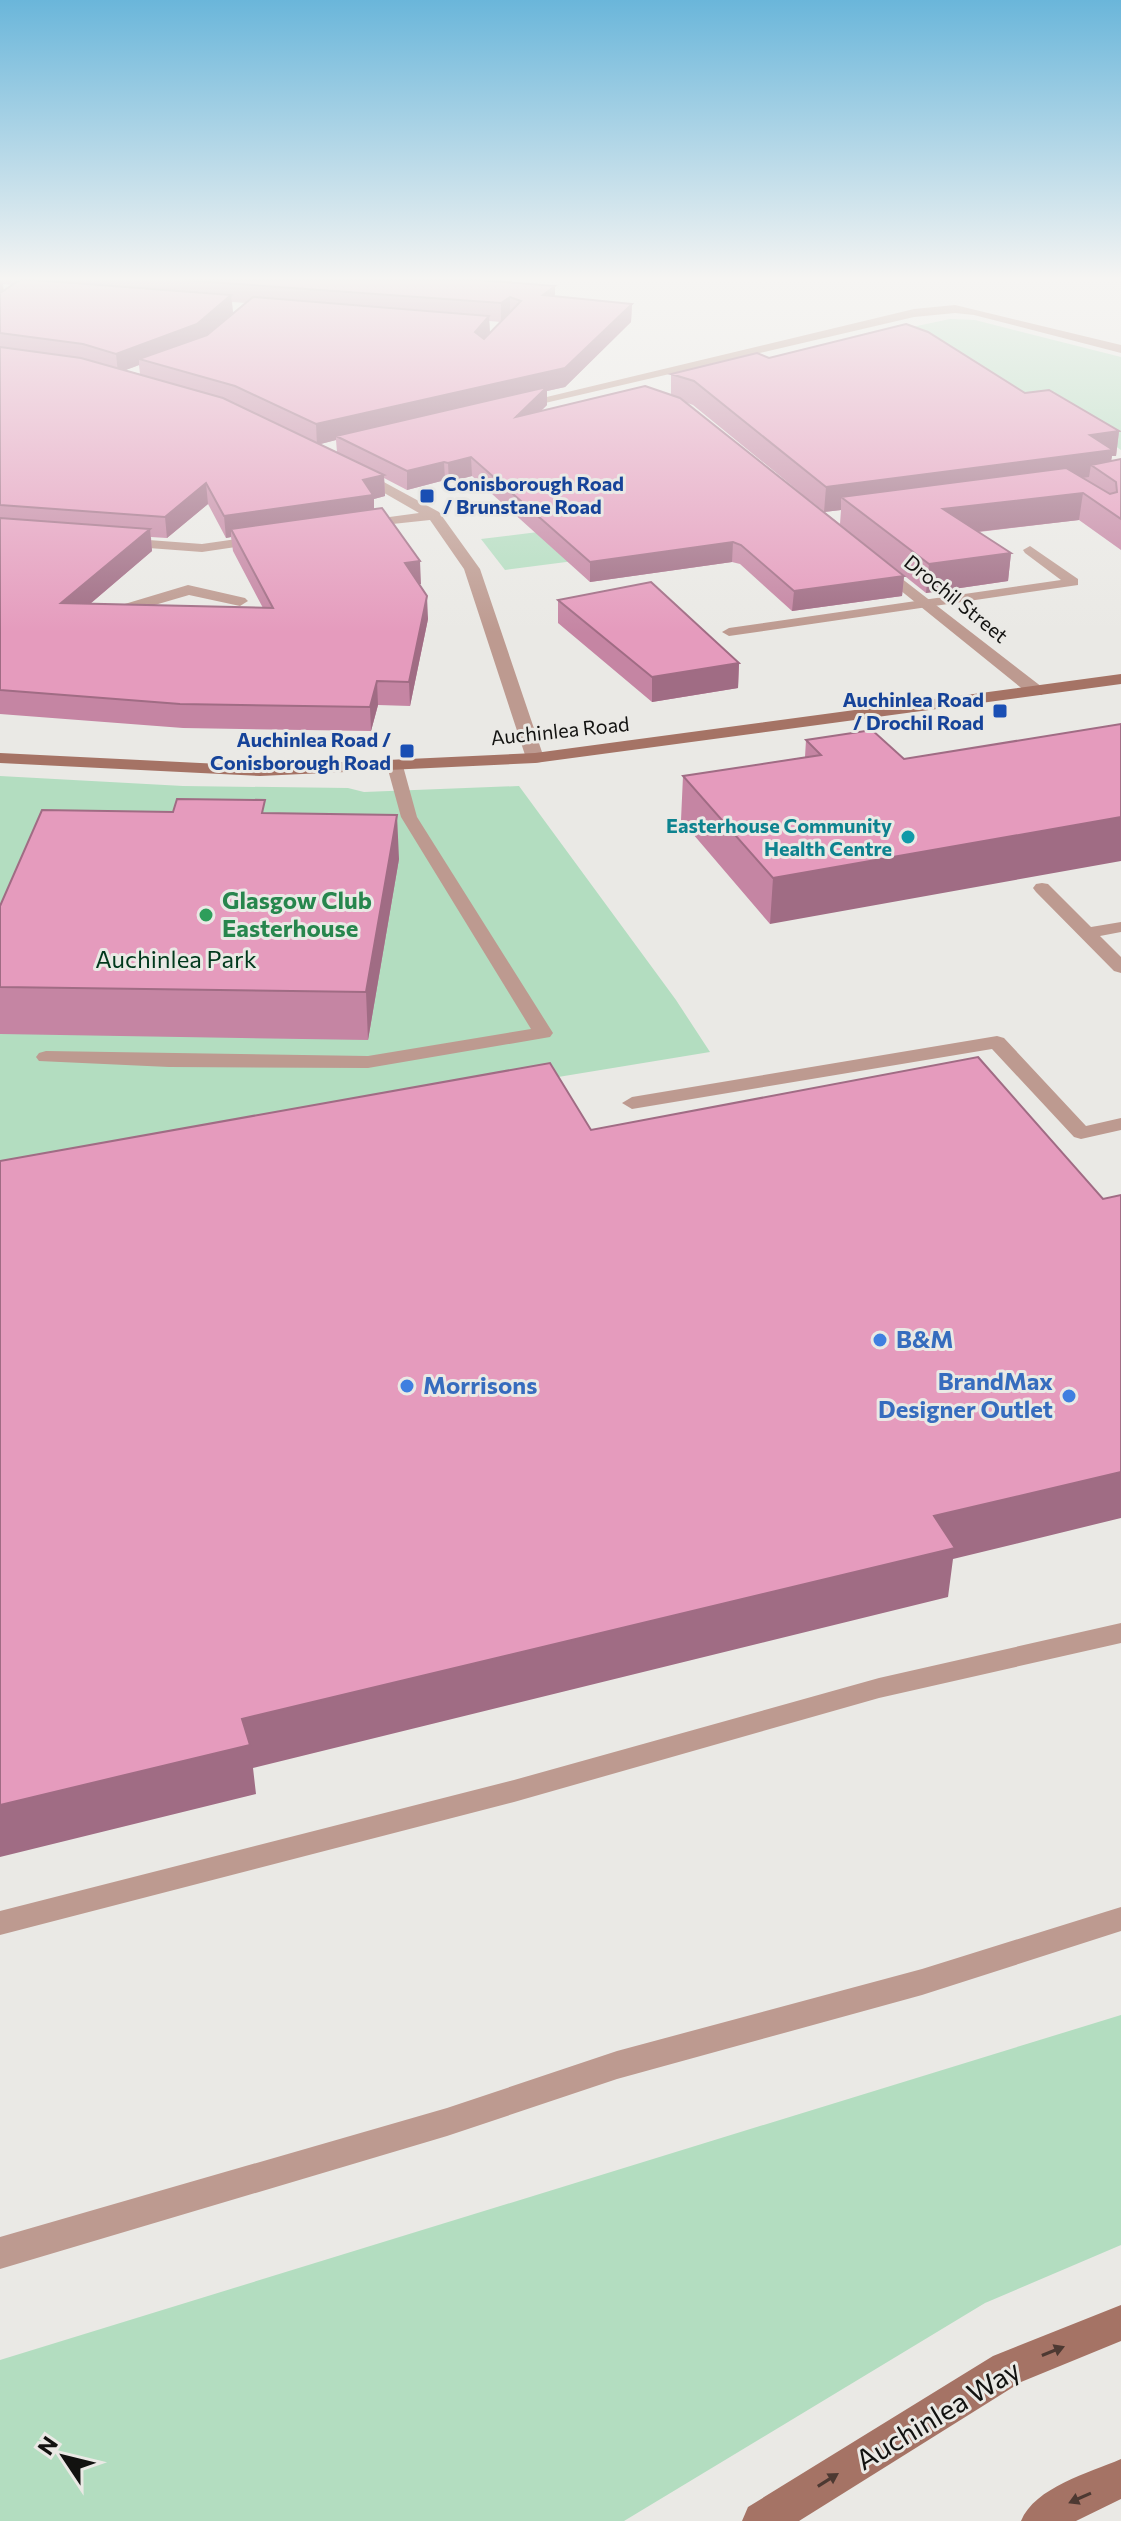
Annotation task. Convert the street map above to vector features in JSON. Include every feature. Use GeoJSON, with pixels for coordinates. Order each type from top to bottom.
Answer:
{"type":"FeatureCollection","features":[{"type":"Feature","properties":{"kind":"street"},"geometry":{"type":"LineString","coordinates":[[508,407],[550,398]]}},
{"type":"Feature","properties":{"kind":"street"},"geometry":{"type":"LineString","coordinates":[[339,463],[434,515],[472,569],[535,758]]}},
{"type":"Feature","properties":{"kind":"street"},"geometry":{"type":"LineString","coordinates":[[345,527],[434,515]]}},
{"type":"Feature","properties":{"kind":"street"},"geometry":{"type":"LineString","coordinates":[[124,609],[195,569],[273,538]]}},
{"type":"Feature","properties":{"kind":"street"},"geometry":{"type":"LineString","coordinates":[[109,541],[195,569],[240,601]]}},
{"type":"Feature","properties":{"kind":"street","name":"Drochil Street"},"geometry":{"type":"LineString","coordinates":[[863,554],[1036,691]]}},
{"type":"Feature","properties":{"kind":"street","name":"Auchinlea Road"},"geometry":{"type":"LineString","coordinates":[[0,758],[260,771],[535,758],[1121,679]]}},
{"type":"Feature","properties":{"kind":"street","name":"Auchinlea Way"},"geometry":{"type":"LineString","coordinates":[[762,2521],[1007,2369],[1121,2323]]}},
{"type":"Feature","properties":{"kind":"street"},"geometry":{"type":"LineString","coordinates":[[1041,2521],[1068,2503],[1121,2479]]}},
{"type":"Feature","properties":{"kind":"lane"},"geometry":{"type":"LineString","coordinates":[[729,632],[1073,582],[1030,550]]}},
{"type":"Feature","properties":{"kind":"lane"},"geometry":{"type":"LineString","coordinates":[[46,1057],[368,1062],[543,1033],[409,817],[395,766]]}},
{"type":"Feature","properties":{"kind":"lane"},"geometry":{"type":"LineString","coordinates":[[1042,888],[1121,967]]}},
{"type":"Feature","properties":{"kind":"lane"},"geometry":{"type":"LineString","coordinates":[[1088,933],[1121,927]]}},
{"type":"Feature","properties":{"kind":"lane"},"geometry":{"type":"LineString","coordinates":[[632,1103],[997,1042],[1081,1133],[1121,1124]]}},
{"type":"Feature","properties":{"kind":"lane"},"geometry":{"type":"LineString","coordinates":[[0,1923],[514,1791],[879,1688],[1121,1633]]}},
{"type":"Feature","properties":{"kind":"lane"},"geometry":{"type":"LineString","coordinates":[[0,2253],[447,2122],[617,2065],[922,1982],[1121,1919]]}},
{"type":"Feature","properties":{"kind":"green space"},"geometry":{"type":"Polygon","coordinates":[[[1032,398],[1121,398],[1121,450],[1062,410],[1032,398]]]}},
{"type":"Feature","properties":{"kind":"green space"},"geometry":{"type":"Polygon","coordinates":[[[674,515],[815,530],[505,570],[481,539],[674,515]]]}},
{"type":"Feature","properties":{"kind":"green space","name":"Auchinlea Park"},"geometry":{"type":"Polygon","coordinates":[[[0,776],[183,786],[348,788],[364,792],[519,786],[676,1000],[710,1052],[0,1169],[0,776]]]}},
{"type":"Feature","properties":{"kind":"green space"},"geometry":{"type":"Polygon","coordinates":[[[1121,2015],[1121,2245],[985,2303],[624,2521],[0,2521],[0,2360],[1121,2015]]]}},
{"type":"Feature","properties":{"kind":"building"},"geometry":{"type":"Polygon","coordinates":[[[0,398],[222,398],[384,475],[363,480],[373,495],[224,516],[206,483],[165,517],[0,505],[0,398]]]}},
{"type":"Feature","properties":{"kind":"building"},"geometry":{"type":"Polygon","coordinates":[[[260,398],[433,398],[316,424],[260,398]]]}},
{"type":"Feature","properties":{"kind":"building"},"geometry":{"type":"Polygon","coordinates":[[[501,398],[536,398],[516,417],[597,398],[680,398],[904,576],[794,591],[741,545],[733,542],[590,562],[471,457],[407,471],[336,436],[501,398]]]}},
{"type":"Feature","properties":{"kind":"building"},"geometry":{"type":"Polygon","coordinates":[[[715,398],[1062,398],[1119,431],[1090,435],[1113,450],[826,487],[715,398]]]}},
{"type":"Feature","properties":{"kind":"building"},"geometry":{"type":"Polygon","coordinates":[[[1121,459],[1121,519],[1083,493],[943,509],[1011,553],[929,564],[841,497],[1066,468],[1110,494],[1117,492],[1116,482],[1091,465],[1121,459]]]}},
{"type":"Feature","properties":{"kind":"building"},"geometry":{"type":"Polygon","coordinates":[[[382,508],[420,561],[405,563],[427,596],[409,682],[377,681],[370,707],[180,704],[0,690],[0,518],[150,529],[61,603],[273,608],[231,529],[382,508]]]}},
{"type":"Feature","properties":{"kind":"building"},"geometry":{"type":"Polygon","coordinates":[[[651,582],[739,663],[652,677],[558,600],[651,582]]]}},
{"type":"Feature","properties":{"kind":"building"},"geometry":{"type":"Polygon","coordinates":[[[1121,724],[1121,817],[773,878],[683,776],[821,755],[806,740],[872,730],[904,759],[1121,724]]]}},
{"type":"Feature","properties":{"kind":"building","name":"Glasgow Club Easterhouse"},"geometry":{"type":"Polygon","coordinates":[[[177,799],[265,800],[262,813],[397,815],[366,992],[0,987],[0,906],[42,810],[173,812],[177,799]]]}},
{"type":"Feature","properties":{"kind":"building","name":"Morrisons"},"geometry":{"type":"Polygon","coordinates":[[[978,1057],[1103,1199],[1121,1195],[1121,1472],[934,1516],[955,1548],[242,1719],[250,1745],[0,1805],[0,1161],[550,1063],[591,1130],[978,1057]]]}},
{"type":"Feature","properties":{"kind":"place","name":"Conisborough Road / Brunstane Road"},"geometry":{"type":"Point","coordinates":[427,496]}},
{"type":"Feature","properties":{"kind":"place","name":"Auchinlea Road / Drochil Road"},"geometry":{"type":"Point","coordinates":[1000,711]}},
{"type":"Feature","properties":{"kind":"place","name":"Auchinlea Road / Conisborough Road"},"geometry":{"type":"Point","coordinates":[407,751]}},
{"type":"Feature","properties":{"kind":"place","name":"Easterhouse Community Health Centre"},"geometry":{"type":"Point","coordinates":[908,837]}},
{"type":"Feature","properties":{"kind":"place","name":"Glasgow Club Easterhouse"},"geometry":{"type":"Point","coordinates":[206,915]}},
{"type":"Feature","properties":{"kind":"place","name":"B&M"},"geometry":{"type":"Point","coordinates":[880,1340]}},
{"type":"Feature","properties":{"kind":"place","name":"Morrisons"},"geometry":{"type":"Point","coordinates":[407,1386]}},
{"type":"Feature","properties":{"kind":"place","name":"BrandMax Designer Outlet"},"geometry":{"type":"Point","coordinates":[1069,1396]}}]}
